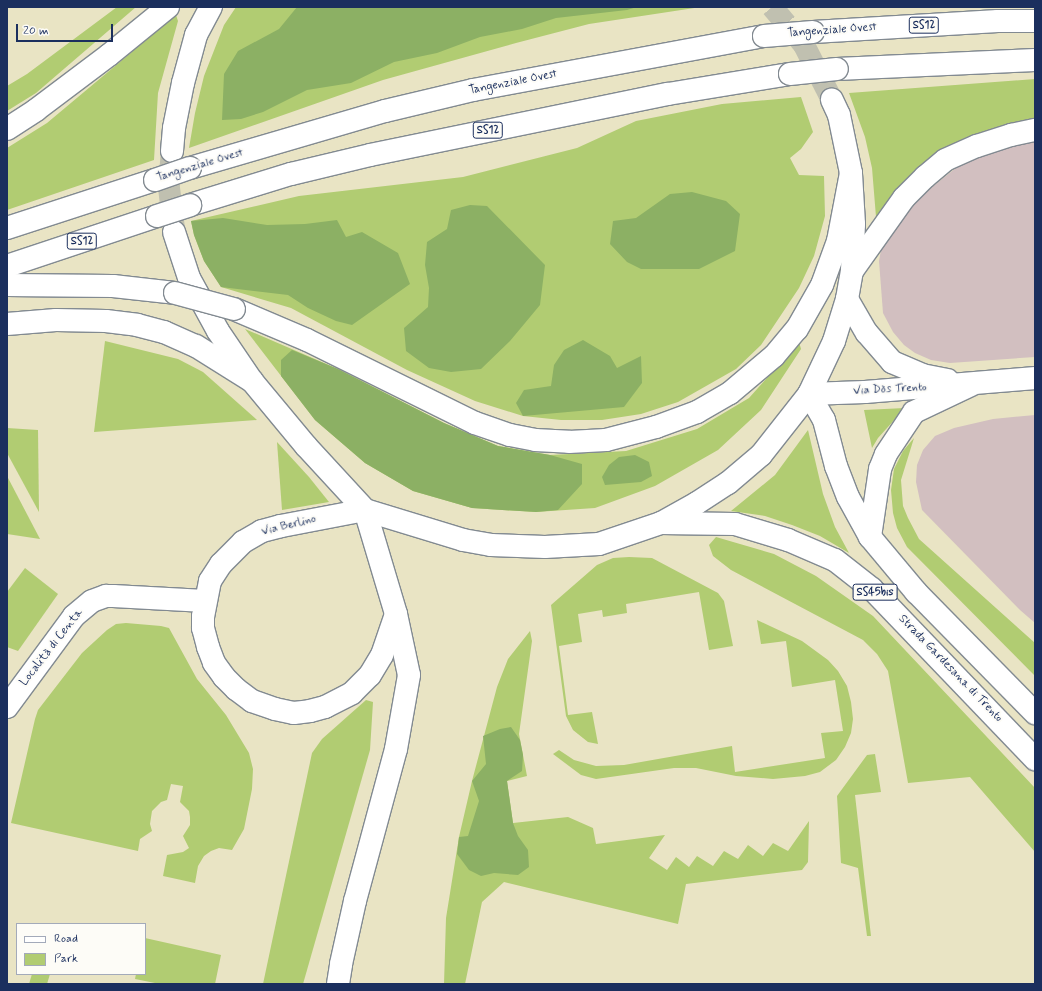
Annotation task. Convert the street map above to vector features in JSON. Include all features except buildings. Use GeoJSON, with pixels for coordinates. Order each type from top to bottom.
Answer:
{"type":"FeatureCollection","features":[{"type":"Feature","properties":{"kind":"main road"},"geometry":{"type":"LineString","coordinates":[[7,129],[36,110],[109,55],[168,7]]}},
{"type":"Feature","properties":{"kind":"main road"},"geometry":{"type":"LineString","coordinates":[[172,151],[174,128],[182,83],[196,35],[211,7]]}},
{"type":"Feature","properties":{"kind":"main road","name":"Tangenziale Ovest"},"geometry":{"type":"LineString","coordinates":[[7,228],[190,168],[385,111],[473,90],[764,36],[998,21],[1035,21]]}},
{"type":"Feature","properties":{"kind":"main road","name":"SS12"},"geometry":{"type":"LineString","coordinates":[[7,266],[190,205],[291,174],[377,154],[668,94],[790,74],[837,69],[1035,60]]}},
{"type":"Feature","properties":{"kind":"main road"},"geometry":{"type":"LineString","coordinates":[[365,510],[463,540],[491,545],[521,548],[599,544],[661,523],[716,491],[761,455],[809,394],[834,341],[847,299],[852,271],[854,224],[851,173],[839,115],[832,100]]}},
{"type":"Feature","properties":{"kind":"main road"},"geometry":{"type":"LineString","coordinates":[[852,271],[904,198],[945,160],[977,146],[1011,135],[1035,130]]}},
{"type":"Feature","properties":{"kind":"main road"},"geometry":{"type":"LineString","coordinates":[[7,285],[113,286],[175,293],[234,309],[307,340],[475,423],[510,435],[536,440],[569,442],[606,440],[656,428],[697,412],[730,393],[774,356],[797,329],[822,285],[838,241],[851,173]]}},
{"type":"Feature","properties":{"kind":"main road"},"geometry":{"type":"LineString","coordinates":[[174,232],[189,278],[218,331],[252,381],[306,446],[365,510],[396,614],[409,675],[396,749],[355,901],[338,984]]}},
{"type":"Feature","properties":{"kind":"main road","name":"Via Dòs Trento"},"geometry":{"type":"LineString","coordinates":[[847,299],[867,333],[892,362],[922,374],[971,385]]}},
{"type":"Feature","properties":{"kind":"main road"},"geometry":{"type":"LineString","coordinates":[[7,324],[56,320],[106,321],[137,325],[164,332],[196,346],[252,381]]}},
{"type":"Feature","properties":{"kind":"main road","name":"Via Dòs Trento"},"geometry":{"type":"LineString","coordinates":[[809,394],[971,385],[1035,378]]}},
{"type":"Feature","properties":{"kind":"main road"},"geometry":{"type":"LineString","coordinates":[[870,537],[880,469],[886,454],[914,412],[971,385]]}},
{"type":"Feature","properties":{"kind":"main road","name":"SS45bis"},"geometry":{"type":"LineString","coordinates":[[809,394],[824,420],[836,466],[848,497],[870,537],[916,592],[1035,713]]}},
{"type":"Feature","properties":{"kind":"main road","name":"Via Berlino"},"geometry":{"type":"LineString","coordinates":[[365,510],[281,526],[262,531],[243,542],[221,564],[210,581],[205,601],[203,628],[208,648],[214,663],[224,677],[236,689],[252,701],[275,709],[294,713],[325,707],[352,693],[370,675],[382,655],[396,614]]}},
{"type":"Feature","properties":{"kind":"main road","name":"Strada Gardesana di Trento"},"geometry":{"type":"LineString","coordinates":[[661,523],[735,524],[788,540],[834,560],[872,589],[1035,759]]}},
{"type":"Feature","properties":{"kind":"main road","name":"Località di Centa"},"geometry":{"type":"LineString","coordinates":[[11,695],[74,616],[92,601],[113,596],[205,601]]}},
{"type":"Feature","properties":{"kind":"shaded area"},"geometry":{"type":"Polygon","coordinates":[[[1035,141],[1035,357],[950,363],[931,360],[915,353],[904,345],[893,332],[883,313],[879,261],[881,250],[888,236],[922,195],[961,164],[1005,148],[1035,141]]]}},
{"type":"Feature","properties":{"kind":"shaded area"},"geometry":{"type":"Polygon","coordinates":[[[1035,415],[1035,623],[1020,610],[922,510],[916,482],[917,465],[923,450],[935,436],[954,428],[993,419],[1035,415]]]}},
{"type":"Feature","properties":{"kind":"green space"},"geometry":{"type":"Polygon","coordinates":[[[117,7],[136,7],[36,93],[7,111],[7,86],[27,74],[117,7]]]}},
{"type":"Feature","properties":{"kind":"green space"},"geometry":{"type":"Polygon","coordinates":[[[236,7],[701,7],[589,24],[516,43],[383,80],[189,148],[195,113],[204,76],[224,25],[236,7]]]}},
{"type":"Feature","properties":{"kind":"green space"},"geometry":{"type":"Polygon","coordinates":[[[297,7],[637,7],[627,10],[556,18],[522,29],[480,37],[437,53],[394,62],[351,83],[307,90],[263,112],[241,119],[222,120],[224,74],[238,51],[279,29],[297,7]]]}},
{"type":"Feature","properties":{"kind":"green space"},"geometry":{"type":"Polygon","coordinates":[[[176,15],[178,21],[158,93],[154,160],[7,210],[7,148],[47,123],[176,15]]]}},
{"type":"Feature","properties":{"kind":"green space"},"geometry":{"type":"Polygon","coordinates":[[[1035,79],[1035,118],[965,138],[938,152],[898,190],[876,217],[872,168],[865,137],[849,93],[1035,79]]]}},
{"type":"Feature","properties":{"kind":"green space"},"geometry":{"type":"Polygon","coordinates":[[[801,97],[813,132],[801,149],[790,158],[799,175],[824,176],[825,216],[814,256],[799,288],[761,345],[736,369],[678,402],[641,414],[602,420],[561,420],[523,416],[475,401],[407,370],[291,308],[221,287],[204,261],[194,235],[191,221],[299,196],[463,177],[577,148],[636,121],[722,104],[801,97]]]}},
{"type":"Feature","properties":{"kind":"green space"},"geometry":{"type":"Polygon","coordinates":[[[692,192],[726,201],[740,214],[735,251],[699,269],[641,269],[627,262],[610,244],[613,221],[636,218],[670,194],[692,192]]]}},
{"type":"Feature","properties":{"kind":"green space"},"geometry":{"type":"Polygon","coordinates":[[[470,205],[487,206],[545,265],[540,305],[510,341],[481,369],[451,372],[429,368],[406,351],[404,328],[428,307],[429,288],[425,265],[427,242],[447,229],[451,210],[470,205]]]}},
{"type":"Feature","properties":{"kind":"green space"},"geometry":{"type":"Polygon","coordinates":[[[223,218],[267,225],[305,224],[337,220],[346,237],[362,232],[398,253],[410,284],[352,325],[336,321],[308,308],[288,295],[221,287],[204,261],[194,235],[191,221],[223,218]]]}},
{"type":"Feature","properties":{"kind":"green space"},"geometry":{"type":"Polygon","coordinates":[[[245,329],[338,369],[444,423],[498,446],[550,455],[626,451],[697,429],[749,398],[799,342],[801,349],[761,410],[718,450],[655,486],[595,508],[536,512],[472,508],[413,491],[365,463],[315,420],[245,329]]]}},
{"type":"Feature","properties":{"kind":"green space"},"geometry":{"type":"Polygon","coordinates":[[[583,340],[610,356],[617,368],[641,356],[642,383],[624,407],[523,416],[516,403],[524,390],[551,386],[554,365],[564,350],[583,340]]]}},
{"type":"Feature","properties":{"kind":"green space"},"geometry":{"type":"Polygon","coordinates":[[[105,341],[178,359],[203,372],[257,420],[94,432],[105,341]]]}},
{"type":"Feature","properties":{"kind":"green space"},"geometry":{"type":"Polygon","coordinates":[[[292,350],[338,369],[444,423],[498,446],[550,455],[582,464],[582,484],[558,510],[536,512],[472,508],[413,491],[365,463],[315,420],[281,376],[281,360],[292,350]]]}},
{"type":"Feature","properties":{"kind":"green space"},"geometry":{"type":"Polygon","coordinates":[[[905,408],[878,438],[872,448],[864,410],[905,408]]]}},
{"type":"Feature","properties":{"kind":"green space"},"geometry":{"type":"Polygon","coordinates":[[[7,428],[38,430],[39,512],[7,453],[7,428]]]}},
{"type":"Feature","properties":{"kind":"green space"},"geometry":{"type":"Polygon","coordinates":[[[808,430],[823,494],[835,527],[849,553],[820,536],[792,525],[765,516],[731,511],[775,475],[808,430]]]}},
{"type":"Feature","properties":{"kind":"green space"},"geometry":{"type":"Polygon","coordinates":[[[914,438],[901,480],[903,506],[908,518],[919,539],[1035,643],[1035,676],[907,547],[897,528],[893,513],[891,490],[894,469],[903,451],[914,438]]]}},
{"type":"Feature","properties":{"kind":"green space"},"geometry":{"type":"Polygon","coordinates":[[[277,442],[309,477],[329,502],[282,510],[277,442]]]}},
{"type":"Feature","properties":{"kind":"green space"},"geometry":{"type":"Polygon","coordinates":[[[635,455],[649,462],[652,476],[641,482],[605,485],[602,477],[609,465],[619,457],[635,455]]]}},
{"type":"Feature","properties":{"kind":"green space"},"geometry":{"type":"Polygon","coordinates":[[[7,476],[40,539],[7,534],[7,476]]]}},
{"type":"Feature","properties":{"kind":"green space"},"geometry":{"type":"Polygon","coordinates":[[[716,537],[774,554],[816,576],[873,616],[1035,788],[1035,852],[970,777],[908,783],[888,671],[877,654],[863,640],[731,570],[713,556],[709,545],[716,537]]]}},
{"type":"Feature","properties":{"kind":"green space"},"geometry":{"type":"Polygon","coordinates":[[[613,558],[652,558],[718,593],[724,601],[733,646],[709,650],[699,592],[626,604],[627,613],[603,617],[602,610],[578,614],[582,642],[559,646],[568,715],[592,712],[598,744],[588,742],[573,730],[566,716],[551,605],[597,565],[613,558]]]}},
{"type":"Feature","properties":{"kind":"green space"},"geometry":{"type":"Polygon","coordinates":[[[25,568],[58,594],[18,651],[7,647],[7,592],[25,568]]]}},
{"type":"Feature","properties":{"kind":"green space"},"geometry":{"type":"Polygon","coordinates":[[[757,620],[802,641],[828,660],[838,671],[847,686],[853,719],[851,733],[845,747],[836,760],[820,772],[805,776],[773,779],[736,776],[696,768],[674,768],[596,779],[581,775],[553,754],[559,750],[574,760],[596,766],[624,765],[732,746],[735,772],[825,758],[821,733],[843,731],[835,680],[792,687],[786,641],[761,644],[757,620]]]}},
{"type":"Feature","properties":{"kind":"green space"},"geometry":{"type":"Polygon","coordinates":[[[126,623],[169,628],[197,679],[226,715],[249,753],[253,769],[252,789],[244,829],[232,850],[219,848],[204,856],[198,866],[195,883],[163,876],[167,855],[183,852],[189,848],[183,836],[190,825],[190,817],[189,811],[180,802],[183,786],[171,784],[167,800],[161,802],[152,811],[150,824],[152,831],[140,839],[138,851],[11,823],[38,710],[82,653],[107,630],[116,624],[126,623]]]}},
{"type":"Feature","properties":{"kind":"green space"},"geometry":{"type":"Polygon","coordinates":[[[530,631],[532,641],[519,734],[527,776],[507,781],[513,823],[568,817],[593,828],[596,844],[665,835],[649,858],[667,870],[676,857],[689,867],[697,856],[713,866],[724,851],[738,859],[748,845],[763,856],[773,843],[788,851],[809,821],[808,862],[802,870],[686,884],[678,924],[504,882],[482,902],[465,984],[444,984],[446,918],[459,837],[472,781],[497,687],[508,659],[530,631]]]}},
{"type":"Feature","properties":{"kind":"green space"},"geometry":{"type":"Polygon","coordinates":[[[366,700],[373,702],[370,750],[303,984],[263,984],[312,753],[322,739],[366,700]]]}},
{"type":"Feature","properties":{"kind":"green space"},"geometry":{"type":"Polygon","coordinates":[[[511,727],[520,740],[523,755],[522,771],[507,781],[513,823],[518,836],[528,850],[529,867],[518,875],[494,873],[481,876],[469,870],[457,854],[459,837],[468,836],[479,801],[472,781],[486,764],[483,736],[500,729],[511,727]]]}},
{"type":"Feature","properties":{"kind":"green space"},"geometry":{"type":"Polygon","coordinates":[[[875,754],[881,792],[855,795],[871,936],[867,936],[858,868],[841,863],[837,796],[867,755],[875,754]]]}},
{"type":"Feature","properties":{"kind":"green space"},"geometry":{"type":"Polygon","coordinates":[[[146,938],[221,955],[215,984],[160,984],[135,979],[136,975],[146,975],[146,938]]]}},
{"type":"Feature","properties":{"kind":"green space"},"geometry":{"type":"Polygon","coordinates":[[[32,975],[50,975],[47,984],[29,984],[32,975]]]}},
{"type":"Feature","properties":{"kind":"tunnel"},"geometry":{"type":"LineString","coordinates":[[772,7],[804,45],[832,100]]}},
{"type":"Feature","properties":{"kind":"tunnel"},"geometry":{"type":"LineString","coordinates":[[172,151],[169,188],[174,229]]}}]}
